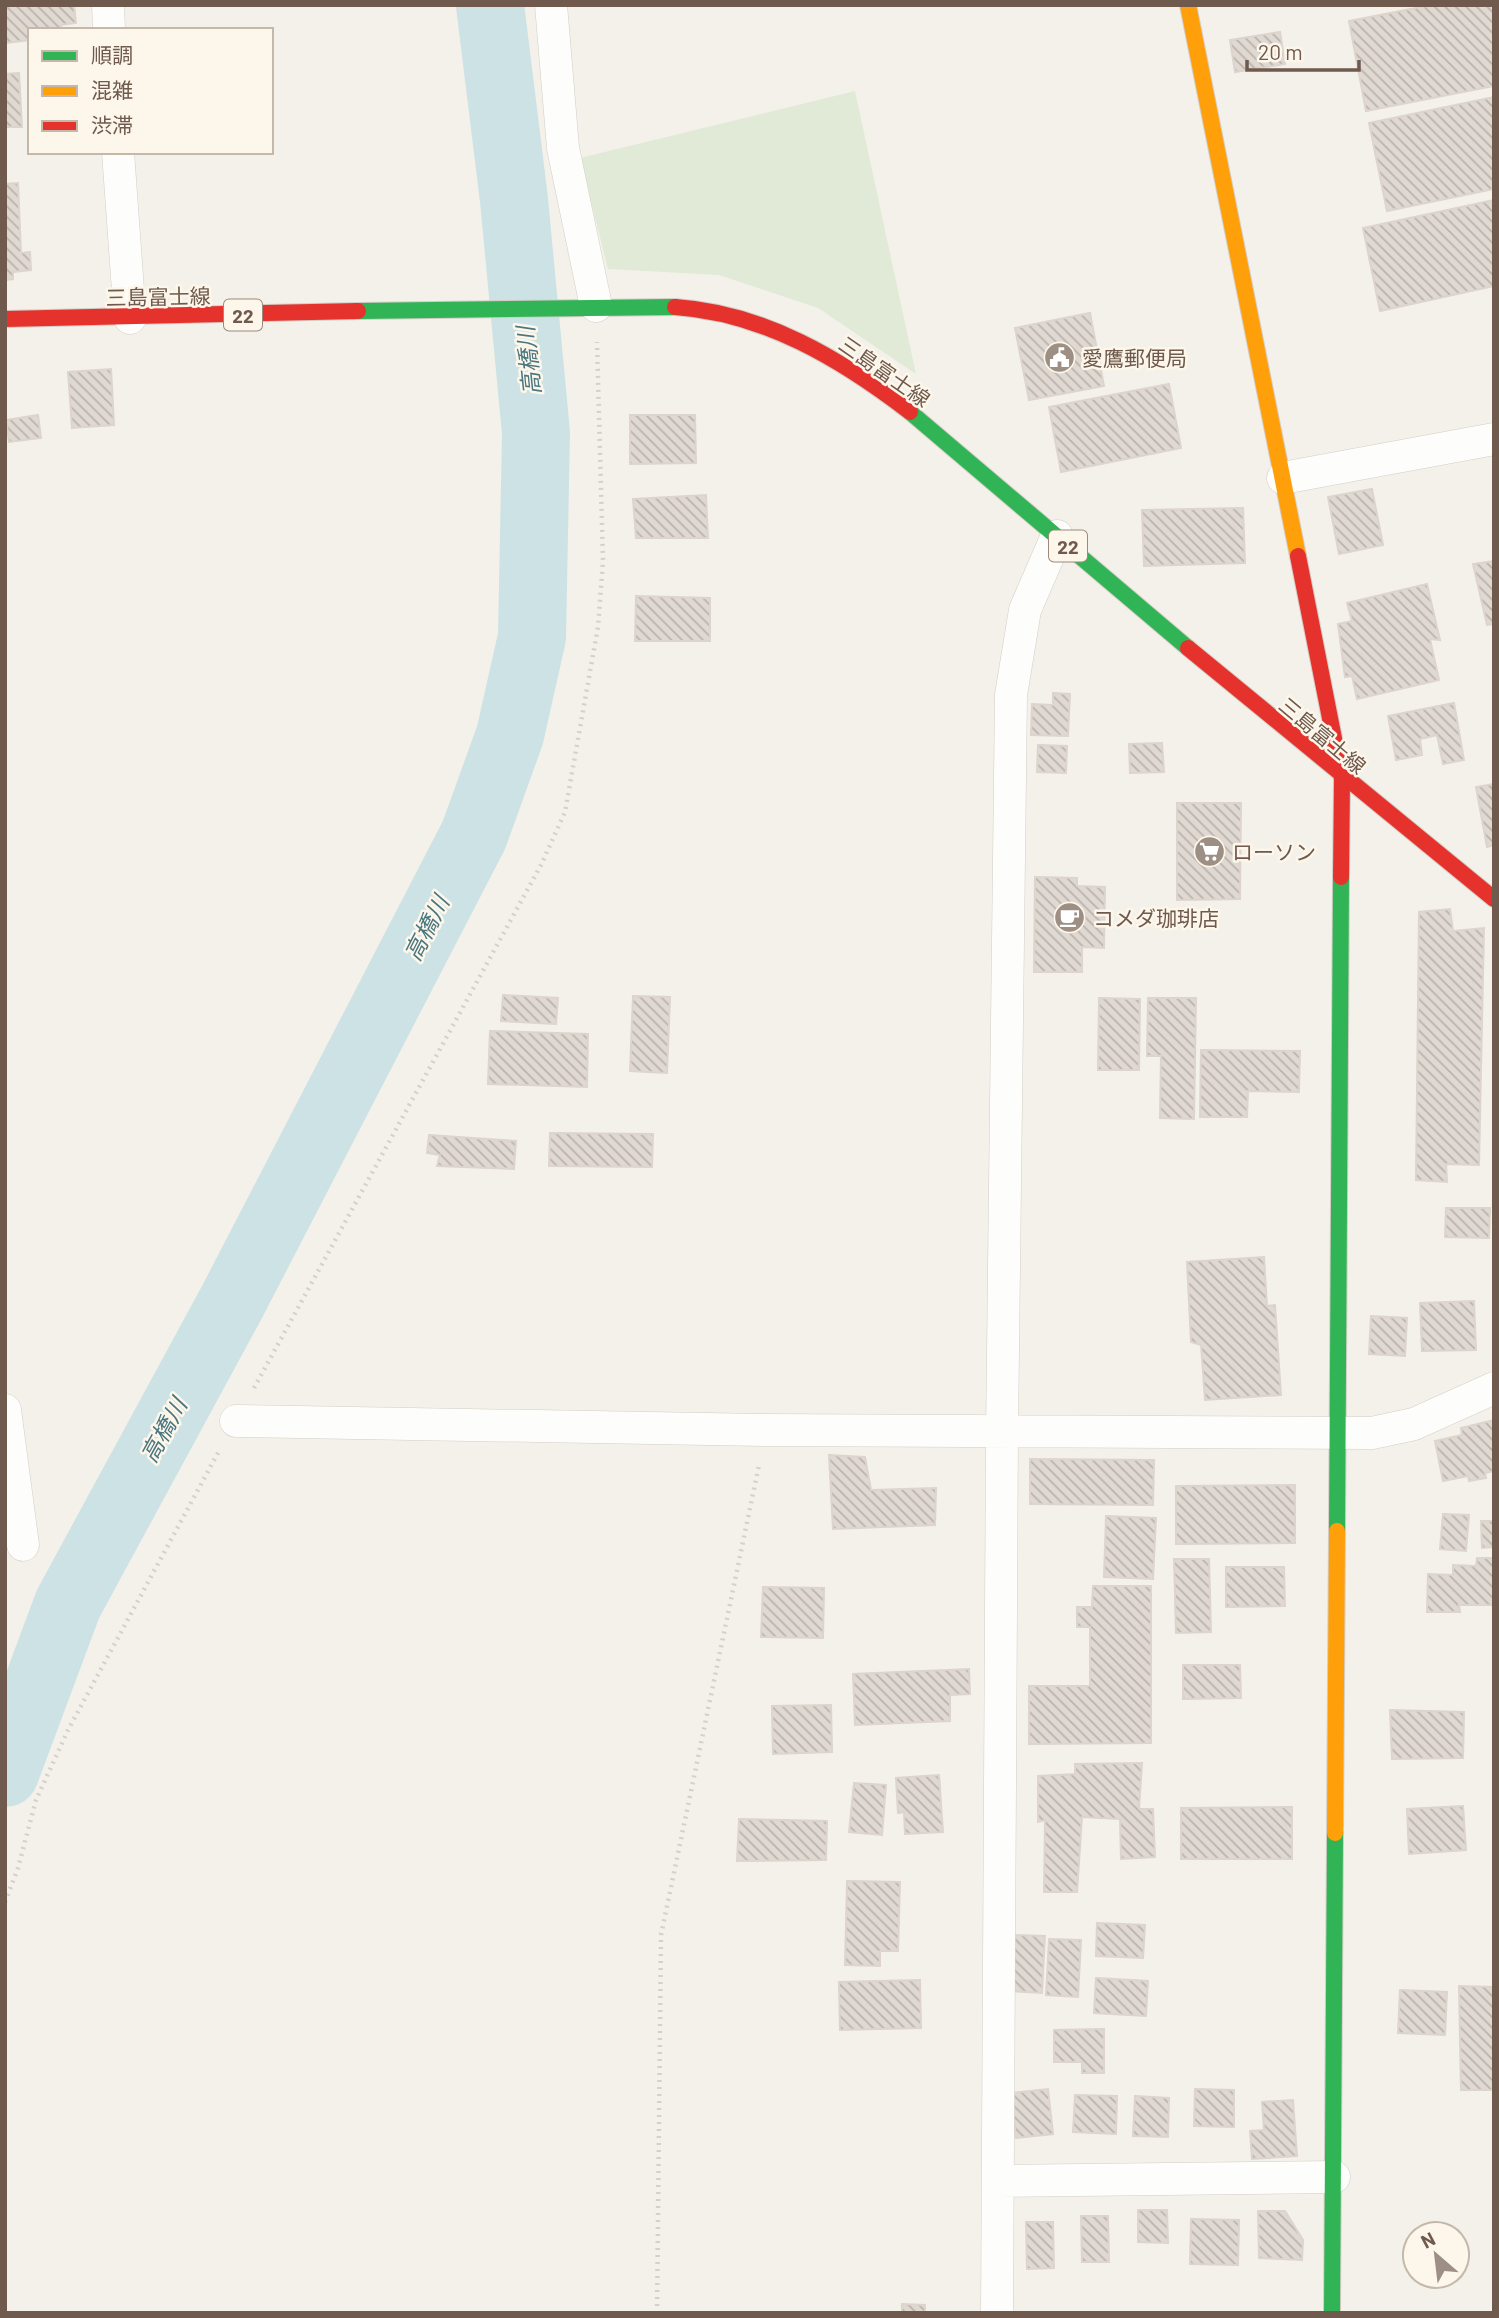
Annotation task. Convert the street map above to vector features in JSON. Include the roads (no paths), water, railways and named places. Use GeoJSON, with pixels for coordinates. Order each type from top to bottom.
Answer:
{"type":"FeatureCollection","features":[{"type":"Feature","properties":{"kind":"street"},"geometry":{"type":"LineString","coordinates":[[108,5],[110,28]]}},
{"type":"Feature","properties":{"kind":"street"},"geometry":{"type":"LineString","coordinates":[[551,5],[563,148],[593,306]]}},
{"type":"Feature","properties":{"kind":"street"},"geometry":{"type":"LineString","coordinates":[[1188,5],[1342,779],[1332,2313]]}},
{"type":"Feature","properties":{"kind":"street"},"geometry":{"type":"LineString","coordinates":[[118,154],[130,318]]}},
{"type":"Feature","properties":{"kind":"street","name":"三島富士線"},"geometry":{"type":"LineString","coordinates":[[5,319],[684,306],[753,321],[832,357],[922,422],[1342,779],[1494,899]]}},
{"type":"Feature","properties":{"kind":"street"},"geometry":{"type":"LineString","coordinates":[[1283,478],[1494,439]]}},
{"type":"Feature","properties":{"kind":"street"},"geometry":{"type":"LineString","coordinates":[[997,2313],[1002,1432],[1011,695],[1026,610],[1056,536]]}},
{"type":"Feature","properties":{"kind":"street"},"geometry":{"type":"LineString","coordinates":[[236,1421],[766,1430],[1337,1430],[1372,1433],[1414,1424],[1494,1388]]}},
{"type":"Feature","properties":{"kind":"street"},"geometry":{"type":"LineString","coordinates":[[5,1410],[23,1545]]}},
{"type":"Feature","properties":{"kind":"street"},"geometry":{"type":"LineString","coordinates":[[998,2181],[1334,2176]]}},
{"type":"Feature","properties":{"kind":"waterway","name":"高橋川"},"geometry":{"type":"LineString","coordinates":[[5,1773],[68,1604],[232,1302],[474,835],[510,735],[532,637],[536,433],[514,200],[490,5]]}},
{"type":"Feature","properties":{"kind":"place","name":"愛鷹郵便局"},"geometry":{"type":"Point","coordinates":[1059,357]}},
{"type":"Feature","properties":{"kind":"place","name":"ローソン"},"geometry":{"type":"Point","coordinates":[1209,851]}},
{"type":"Feature","properties":{"kind":"place","name":"コメダ珈琲店"},"geometry":{"type":"Point","coordinates":[1070,917]}}]}
